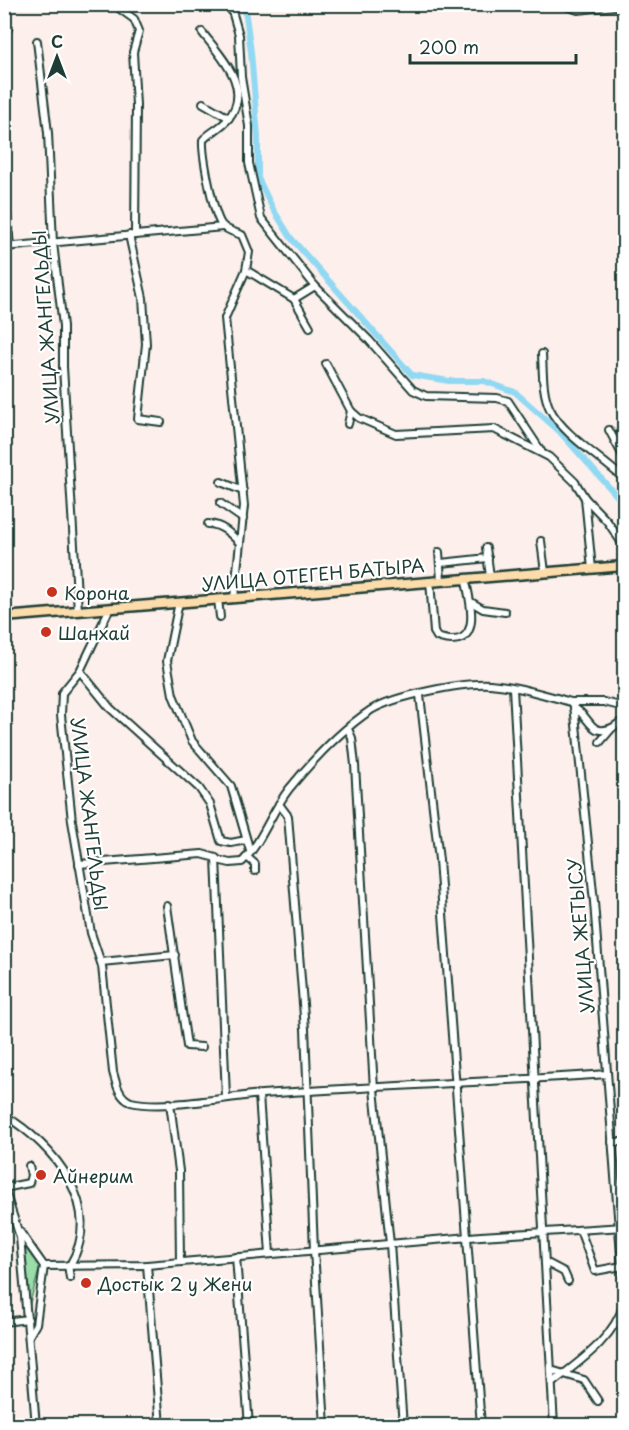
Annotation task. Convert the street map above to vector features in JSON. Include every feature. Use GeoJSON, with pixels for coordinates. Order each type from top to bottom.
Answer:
{"type":"FeatureCollection","features":[{"type":"Feature","properties":{"kind":"main road","name":"УЛИЦА ОТЕГЕН БАТЫРА"},"geometry":{"type":"LineString","coordinates":[[4,617],[624,566]]}},
{"type":"Feature","properties":{"kind":"street"},"geometry":{"type":"LineString","coordinates":[[113,4],[134,19],[138,32],[133,52],[136,105],[132,234],[143,298],[146,360],[141,378],[138,419],[161,422]]}},
{"type":"Feature","properties":{"kind":"street"},"geometry":{"type":"LineString","coordinates":[[230,4],[239,35],[241,77],[249,117],[249,163],[261,218],[315,286],[369,340],[413,390],[426,396],[497,398],[508,401],[541,451],[567,473],[585,498],[607,521],[624,546]]}},
{"type":"Feature","properties":{"kind":"street"},"geometry":{"type":"LineString","coordinates":[[563,5],[578,10],[624,5]]}},
{"type":"Feature","properties":{"kind":"street"},"geometry":{"type":"LineString","coordinates":[[202,32],[222,55],[234,79],[238,98],[229,118],[205,137],[202,147],[216,211],[223,227]]}},
{"type":"Feature","properties":{"kind":"street","name":"УЛИЦА ЖАНГЕЛЬДЫ"},"geometry":{"type":"LineString","coordinates":[[37,41],[48,133],[53,243],[63,326],[63,367],[78,611]]}},
{"type":"Feature","properties":{"kind":"street"},"geometry":{"type":"LineString","coordinates":[[234,79],[241,77]]}},
{"type":"Feature","properties":{"kind":"street"},"geometry":{"type":"LineString","coordinates":[[203,103],[229,118]]}},
{"type":"Feature","properties":{"kind":"street"},"geometry":{"type":"LineString","coordinates":[[4,179],[7,247],[223,227],[242,235],[247,241],[249,252],[246,270],[225,318],[243,490],[243,519],[234,598]]}},
{"type":"Feature","properties":{"kind":"street"},"geometry":{"type":"LineString","coordinates":[[246,270],[294,299],[310,327]]}},
{"type":"Feature","properties":{"kind":"street"},"geometry":{"type":"LineString","coordinates":[[294,299],[315,286]]}},
{"type":"Feature","properties":{"kind":"street"},"geometry":{"type":"LineString","coordinates":[[542,354],[546,398],[551,410],[567,428],[624,478]]}},
{"type":"Feature","properties":{"kind":"street"},"geometry":{"type":"LineString","coordinates":[[326,364],[351,411],[359,418],[402,435],[494,429],[509,439],[541,451]]}},
{"type":"Feature","properties":{"kind":"street"},"geometry":{"type":"LineString","coordinates":[[348,424],[351,411]]}},
{"type":"Feature","properties":{"kind":"street"},"geometry":{"type":"LineString","coordinates":[[618,447],[624,426]]}},
{"type":"Feature","properties":{"kind":"street"},"geometry":{"type":"LineString","coordinates":[[609,430],[624,458]]}},
{"type":"Feature","properties":{"kind":"street"},"geometry":{"type":"LineString","coordinates":[[221,482],[243,490]]}},
{"type":"Feature","properties":{"kind":"street"},"geometry":{"type":"LineString","coordinates":[[585,498],[592,569]]}},
{"type":"Feature","properties":{"kind":"street"},"geometry":{"type":"LineString","coordinates":[[220,503],[243,519]]}},
{"type":"Feature","properties":{"kind":"street"},"geometry":{"type":"LineString","coordinates":[[208,524],[215,524],[230,533],[240,543]]}},
{"type":"Feature","properties":{"kind":"street"},"geometry":{"type":"LineString","coordinates":[[541,541],[545,572]]}},
{"type":"Feature","properties":{"kind":"street"},"geometry":{"type":"LineString","coordinates":[[486,548],[490,576]]}},
{"type":"Feature","properties":{"kind":"street"},"geometry":{"type":"LineString","coordinates":[[439,552],[441,580]]}},
{"type":"Feature","properties":{"kind":"street"},"geometry":{"type":"LineString","coordinates":[[441,563],[488,558]]}},
{"type":"Feature","properties":{"kind":"street"},"geometry":{"type":"LineString","coordinates":[[430,581],[437,637],[443,639],[463,636],[470,629],[473,618],[465,578]]}},
{"type":"Feature","properties":{"kind":"street"},"geometry":{"type":"LineString","coordinates":[[218,599],[220,617]]}},
{"type":"Feature","properties":{"kind":"street"},"geometry":{"type":"LineString","coordinates":[[179,602],[167,661],[173,694],[192,741],[231,786],[248,854],[255,864],[255,872]]}},
{"type":"Feature","properties":{"kind":"street"},"geometry":{"type":"LineString","coordinates":[[471,602],[483,609],[505,612]]}},
{"type":"Feature","properties":{"kind":"street","name":"УЛИЦА ЖАНГЕЛЬДЫ"},"geometry":{"type":"LineString","coordinates":[[109,610],[80,670],[62,693],[61,715],[79,864],[90,933],[100,962],[116,1086],[126,1100],[170,1103],[307,1091],[374,1089],[606,1074]]}},
{"type":"Feature","properties":{"kind":"street"},"geometry":{"type":"LineString","coordinates":[[80,670],[111,708],[199,788],[210,804],[221,841],[231,843],[246,840]]}},
{"type":"Feature","properties":{"kind":"street"},"geometry":{"type":"LineString","coordinates":[[79,864],[202,854],[219,862],[236,863],[248,854],[258,841],[279,804],[300,776],[348,729],[378,706],[420,694],[476,684],[513,688],[573,705],[604,702],[624,706]]}},
{"type":"Feature","properties":{"kind":"street"},"geometry":{"type":"LineString","coordinates":[[513,688],[554,1425]]}},
{"type":"Feature","properties":{"kind":"street"},"geometry":{"type":"LineString","coordinates":[[420,694],[439,860],[481,1425]]}},
{"type":"Feature","properties":{"kind":"street"},"geometry":{"type":"LineString","coordinates":[[573,705],[594,729],[601,731],[612,728]]}},
{"type":"Feature","properties":{"kind":"street","name":"УЛИЦА ЖЕТЫСУ"},"geometry":{"type":"LineString","coordinates":[[573,705],[595,914],[606,1074],[621,1228],[624,1294]]}},
{"type":"Feature","properties":{"kind":"street"},"geometry":{"type":"LineString","coordinates":[[600,742],[612,728],[624,720]]}},
{"type":"Feature","properties":{"kind":"street"},"geometry":{"type":"LineString","coordinates":[[348,729],[352,738],[355,765],[374,1089],[390,1244],[403,1425]]}},
{"type":"Feature","properties":{"kind":"street"},"geometry":{"type":"LineString","coordinates":[[279,804],[288,816],[300,950],[325,1425]]}},
{"type":"Feature","properties":{"kind":"street"},"geometry":{"type":"LineString","coordinates":[[219,862],[226,1097]]}},
{"type":"Feature","properties":{"kind":"street"},"geometry":{"type":"LineString","coordinates":[[167,906],[187,1046],[202,1047]]}},
{"type":"Feature","properties":{"kind":"street"},"geometry":{"type":"LineString","coordinates":[[100,962],[175,956]]}},
{"type":"Feature","properties":{"kind":"street"},"geometry":{"type":"LineString","coordinates":[[259,1095],[270,1254]]}},
{"type":"Feature","properties":{"kind":"street"},"geometry":{"type":"LineString","coordinates":[[170,1103],[179,1171],[180,1262]]}},
{"type":"Feature","properties":{"kind":"street"},"geometry":{"type":"LineString","coordinates":[[4,1115],[40,1142],[58,1162],[78,1199],[83,1221],[82,1233],[69,1265],[70,1278]]}},
{"type":"Feature","properties":{"kind":"street"},"geometry":{"type":"LineString","coordinates":[[612,1142],[624,1142]]}},
{"type":"Feature","properties":{"kind":"street"},"geometry":{"type":"LineString","coordinates":[[29,1166],[31,1175],[29,1183],[4,1188],[18,1229],[36,1425]]}},
{"type":"Feature","properties":{"kind":"street"},"geometry":{"type":"LineString","coordinates":[[44,1266],[180,1262],[390,1244],[621,1228]]}},
{"type":"Feature","properties":{"kind":"street"},"geometry":{"type":"LineString","coordinates":[[18,1229],[44,1266],[36,1324],[29,1336]]}},
{"type":"Feature","properties":{"kind":"street"},"geometry":{"type":"LineString","coordinates":[[580,1230],[594,1271],[622,1266]]}},
{"type":"Feature","properties":{"kind":"street"},"geometry":{"type":"LineString","coordinates":[[236,1257],[249,1425]]}},
{"type":"Feature","properties":{"kind":"street"},"geometry":{"type":"LineString","coordinates":[[545,1262],[564,1272],[568,1281]]}},
{"type":"Feature","properties":{"kind":"street"},"geometry":{"type":"LineString","coordinates":[[147,1264],[160,1425]]}},
{"type":"Feature","properties":{"kind":"street"},"geometry":{"type":"LineString","coordinates":[[552,1383],[598,1345],[617,1320],[624,1303]]}},
{"type":"Feature","properties":{"kind":"street"},"geometry":{"type":"LineString","coordinates":[[4,1322],[28,1319]]}},
{"type":"Feature","properties":{"kind":"street"},"geometry":{"type":"LineString","coordinates":[[551,1370],[584,1380],[598,1401]]}},
{"type":"Feature","properties":{"kind":"green space"},"geometry":{"type":"Polygon","coordinates":[[[22,1243],[40,1267],[29,1306],[22,1243]]]}},
{"type":"Feature","properties":{"kind":"waterway"},"geometry":{"type":"LineString","coordinates":[[241,4],[246,16],[251,52],[258,137],[258,178],[291,238],[412,375],[449,381],[484,381],[515,392],[559,431],[624,504]]}},
{"type":"Feature","properties":{"kind":"place","name":"Корона"},"geometry":{"type":"Point","coordinates":[52,592]}},
{"type":"Feature","properties":{"kind":"place","name":"Шанхай"},"geometry":{"type":"Point","coordinates":[46,632]}},
{"type":"Feature","properties":{"kind":"place","name":"Айнерим"},"geometry":{"type":"Point","coordinates":[41,1175]}},
{"type":"Feature","properties":{"kind":"place","name":"Достык 2 у Жени"},"geometry":{"type":"Point","coordinates":[86,1283]}}]}
